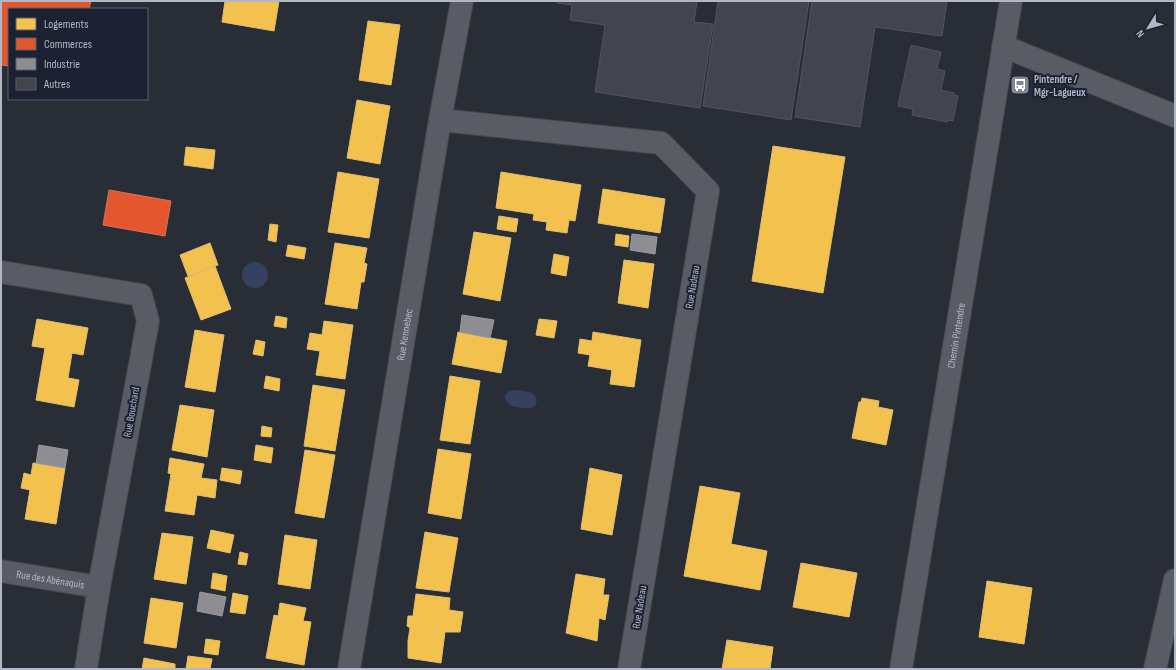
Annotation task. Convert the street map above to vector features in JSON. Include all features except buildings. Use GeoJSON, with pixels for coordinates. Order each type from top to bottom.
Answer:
{"type":"FeatureCollection","features":[{"type":"Feature","properties":{"kind":"street","name":"Rue Kennebec"},"geometry":{"type":"LineString","coordinates":[[349,669],[440,120],[462,1]]}},
{"type":"Feature","properties":{"kind":"street","name":"Chemin Pintendre"},"geometry":{"type":"LineString","coordinates":[[901,669],[1011,1]]}},
{"type":"Feature","properties":{"kind":"street"},"geometry":{"type":"LineString","coordinates":[[1003,46],[1175,116]]}},
{"type":"Feature","properties":{"kind":"street","name":"Rue Nadeau"},"geometry":{"type":"LineString","coordinates":[[440,120],[660,143],[708,191],[629,669]]}},
{"type":"Feature","properties":{"kind":"street","name":"Rue Bouchard"},"geometry":{"type":"LineString","coordinates":[[1,272],[141,295],[148,321],[99,587],[86,669]]}},
{"type":"Feature","properties":{"kind":"street","name":"Rue des Abénaquis"},"geometry":{"type":"LineString","coordinates":[[1,571],[99,587]]}},
{"type":"Feature","properties":{"kind":"street"},"geometry":{"type":"LineString","coordinates":[[1154,669],[1172,613],[1175,580]]}},
{"type":"Feature","properties":{"kind":"water"},"geometry":{"type":"Polygon","coordinates":[[[255,262],[264,266],[268,275],[264,284],[255,288],[246,284],[242,275],[246,266],[255,262]]]}},
{"type":"Feature","properties":{"kind":"water"},"geometry":{"type":"Polygon","coordinates":[[[514,390],[533,394],[537,400],[535,406],[522,408],[514,407],[509,404],[505,395],[509,391],[514,390]]]}},
{"type":"Feature","properties":{"kind":"place","name":"Pintendre / Mgr-Lagueux"},"geometry":{"type":"Point","coordinates":[1020,85]}}]}
